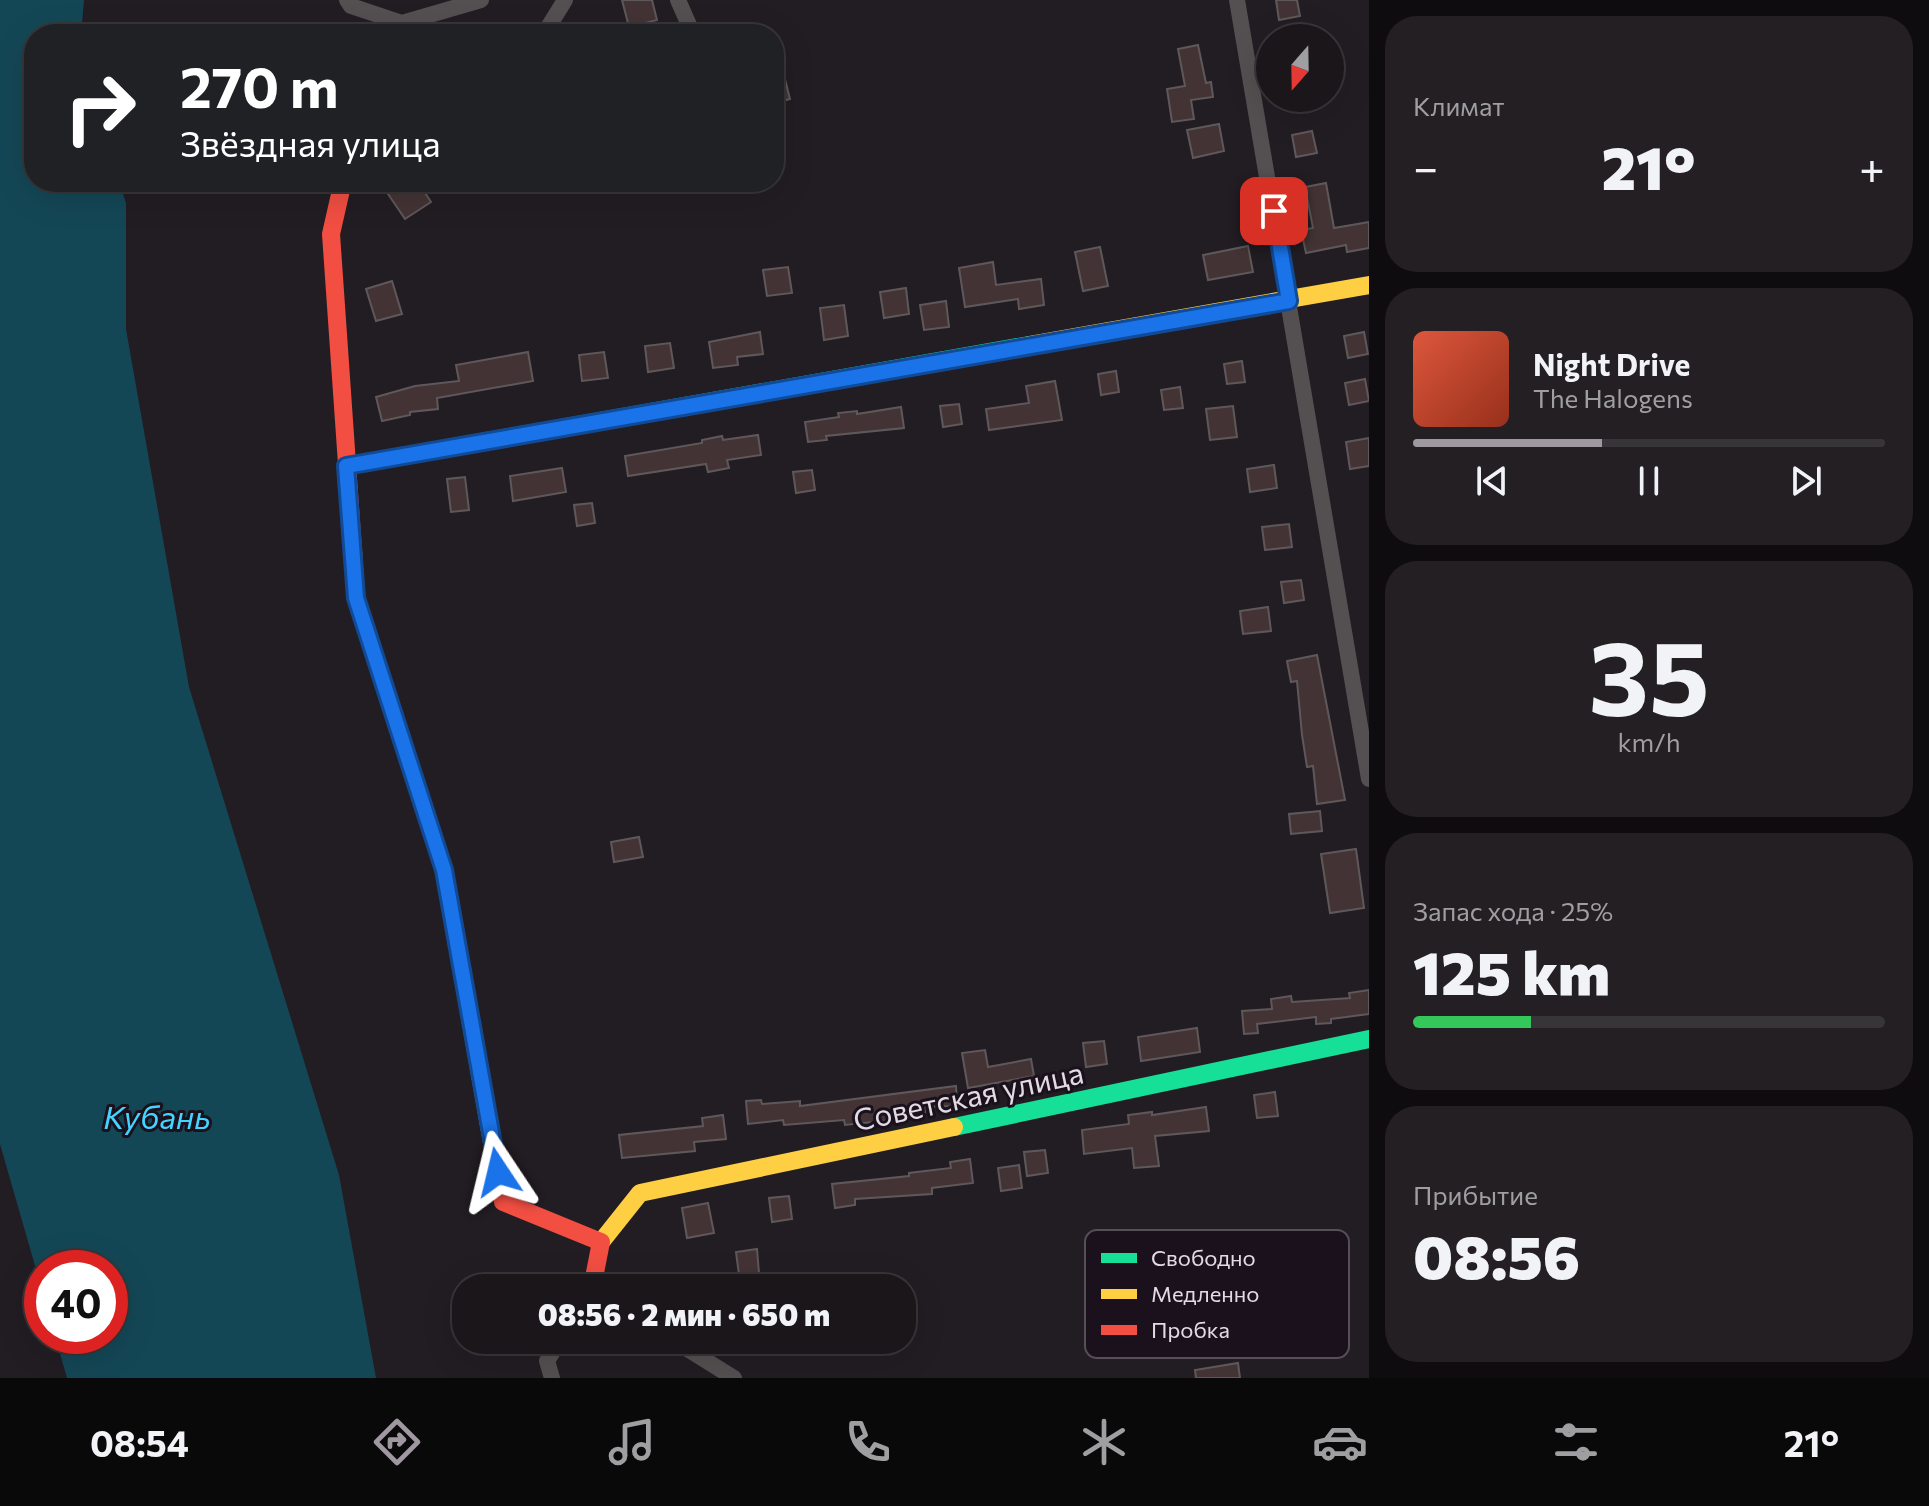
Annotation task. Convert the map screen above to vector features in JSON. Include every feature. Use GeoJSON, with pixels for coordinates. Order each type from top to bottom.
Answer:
{"type":"FeatureCollection","features":[{"type":"Feature","properties":{"kind":"street"},"geometry":{"type":"LineString","coordinates":[[347,0],[351,6],[402,23],[481,0]]}},
{"type":"Feature","properties":{"kind":"street"},"geometry":{"type":"LineString","coordinates":[[550,24],[565,0]]}},
{"type":"Feature","properties":{"kind":"street"},"geometry":{"type":"LineString","coordinates":[[678,0],[689,24]]}},
{"type":"Feature","properties":{"kind":"street"},"geometry":{"type":"LineString","coordinates":[[1237,0],[1369,779]]}},
{"type":"Feature","properties":{"kind":"street"},"geometry":{"type":"LineString","coordinates":[[341,192],[331,234],[356,598],[444,870],[503,1202],[601,1242],[595,1274]]}},
{"type":"Feature","properties":{"kind":"street"},"geometry":{"type":"LineString","coordinates":[[346,466],[1369,285]]}},
{"type":"Feature","properties":{"kind":"street","name":"Советская улица"},"geometry":{"type":"LineString","coordinates":[[601,1242],[640,1193],[1369,1039]]}},
{"type":"Feature","properties":{"kind":"street"},"geometry":{"type":"LineString","coordinates":[[551,1354],[547,1361],[552,1378]]}},
{"type":"Feature","properties":{"kind":"street"},"geometry":{"type":"LineString","coordinates":[[695,1354],[734,1378]]}},
{"type":"Feature","properties":{"kind":"water","name":"Кубань"},"geometry":{"type":"Polygon","coordinates":[[[0,0],[84,0],[82,24],[24,24],[24,192],[122,192],[126,203],[126,329],[189,687],[339,1175],[376,1378],[67,1378],[60,1354],[128,1354],[128,1250],[30,1250],[0,1144],[0,0]]]}},
{"type":"Feature","properties":{"kind":"building"},"geometry":{"type":"Polygon","coordinates":[[[622,0],[652,0],[657,20],[628,24],[622,0]]]}},
{"type":"Feature","properties":{"kind":"building"},"geometry":{"type":"Polygon","coordinates":[[[1276,0],[1297,0],[1300,16],[1279,20],[1276,0]]]}},
{"type":"Feature","properties":{"kind":"building"},"geometry":{"type":"Polygon","coordinates":[[[1198,45],[1206,83],[1211,82],[1213,97],[1191,100],[1194,119],[1172,122],[1167,89],[1185,86],[1178,49],[1198,45]]]}},
{"type":"Feature","properties":{"kind":"building"},"geometry":{"type":"Polygon","coordinates":[[[784,76],[790,99],[784,100],[784,76]]]}},
{"type":"Feature","properties":{"kind":"building"},"geometry":{"type":"Polygon","coordinates":[[[1219,124],[1224,151],[1193,158],[1187,130],[1219,124]]]}},
{"type":"Feature","properties":{"kind":"building"},"geometry":{"type":"Polygon","coordinates":[[[1312,131],[1317,153],[1296,157],[1292,135],[1312,131]]]}},
{"type":"Feature","properties":{"kind":"building"},"geometry":{"type":"Polygon","coordinates":[[[1326,183],[1334,228],[1369,222],[1369,248],[1347,252],[1346,245],[1306,253],[1301,230],[1313,228],[1305,187],[1326,183]]]}},
{"type":"Feature","properties":{"kind":"building"},"geometry":{"type":"Polygon","coordinates":[[[387,192],[424,192],[431,202],[405,219],[387,192]]]}},
{"type":"Feature","properties":{"kind":"building"},"geometry":{"type":"Polygon","coordinates":[[[1248,246],[1253,272],[1208,280],[1203,255],[1248,246]]]}},
{"type":"Feature","properties":{"kind":"building"},"geometry":{"type":"Polygon","coordinates":[[[1100,247],[1108,286],[1083,291],[1075,252],[1100,247]]]}},
{"type":"Feature","properties":{"kind":"building"},"geometry":{"type":"Polygon","coordinates":[[[993,262],[996,285],[1041,279],[1044,305],[1019,309],[1018,299],[965,307],[959,268],[993,262]]]}},
{"type":"Feature","properties":{"kind":"building"},"geometry":{"type":"Polygon","coordinates":[[[788,267],[792,293],[767,296],[763,270],[788,267]]]}},
{"type":"Feature","properties":{"kind":"building"},"geometry":{"type":"Polygon","coordinates":[[[392,281],[402,314],[376,321],[366,289],[392,281]]]}},
{"type":"Feature","properties":{"kind":"building"},"geometry":{"type":"Polygon","coordinates":[[[906,288],[909,314],[884,318],[880,292],[906,288]]]}},
{"type":"Feature","properties":{"kind":"building"},"geometry":{"type":"Polygon","coordinates":[[[946,301],[949,327],[924,330],[920,305],[946,301]]]}},
{"type":"Feature","properties":{"kind":"building"},"geometry":{"type":"Polygon","coordinates":[[[844,305],[848,336],[824,340],[820,308],[844,305]]]}},
{"type":"Feature","properties":{"kind":"building"},"geometry":{"type":"Polygon","coordinates":[[[760,332],[763,354],[737,357],[738,365],[713,368],[709,342],[760,332]]]}},
{"type":"Feature","properties":{"kind":"building"},"geometry":{"type":"Polygon","coordinates":[[[1364,332],[1368,354],[1348,358],[1344,336],[1364,332]]]}},
{"type":"Feature","properties":{"kind":"building"},"geometry":{"type":"Polygon","coordinates":[[[670,343],[674,368],[648,372],[645,346],[670,343]]]}},
{"type":"Feature","properties":{"kind":"building"},"geometry":{"type":"Polygon","coordinates":[[[528,352],[533,381],[437,398],[438,409],[410,412],[410,415],[382,421],[376,397],[415,386],[459,381],[456,365],[528,352]]]}},
{"type":"Feature","properties":{"kind":"building"},"geometry":{"type":"Polygon","coordinates":[[[604,352],[608,378],[582,381],[579,355],[604,352]]]}},
{"type":"Feature","properties":{"kind":"building"},"geometry":{"type":"Polygon","coordinates":[[[1242,361],[1245,382],[1227,384],[1224,364],[1242,361]]]}},
{"type":"Feature","properties":{"kind":"building"},"geometry":{"type":"Polygon","coordinates":[[[1116,371],[1119,392],[1101,395],[1098,374],[1116,371]]]}},
{"type":"Feature","properties":{"kind":"building"},"geometry":{"type":"Polygon","coordinates":[[[1365,379],[1369,401],[1349,405],[1345,383],[1365,379]]]}},
{"type":"Feature","properties":{"kind":"building"},"geometry":{"type":"Polygon","coordinates":[[[1055,381],[1062,420],[989,430],[986,409],[1029,403],[1026,386],[1055,381]]]}},
{"type":"Feature","properties":{"kind":"building"},"geometry":{"type":"Polygon","coordinates":[[[1180,387],[1183,408],[1164,410],[1161,390],[1180,387]]]}},
{"type":"Feature","properties":{"kind":"building"},"geometry":{"type":"Polygon","coordinates":[[[959,404],[962,424],[943,427],[940,406],[959,404]]]}},
{"type":"Feature","properties":{"kind":"building"},"geometry":{"type":"Polygon","coordinates":[[[1233,406],[1237,437],[1210,440],[1206,409],[1233,406]]]}},
{"type":"Feature","properties":{"kind":"building"},"geometry":{"type":"Polygon","coordinates":[[[901,407],[904,428],[826,436],[827,440],[808,442],[805,422],[839,417],[838,413],[857,411],[857,414],[901,407]]]}},
{"type":"Feature","properties":{"kind":"building"},"geometry":{"type":"Polygon","coordinates":[[[758,435],[761,455],[727,460],[729,468],[708,472],[706,464],[628,476],[625,456],[702,443],[702,440],[722,436],[723,440],[758,435]]]}},
{"type":"Feature","properties":{"kind":"building"},"geometry":{"type":"Polygon","coordinates":[[[1369,438],[1369,466],[1350,469],[1346,442],[1369,438]]]}},
{"type":"Feature","properties":{"kind":"building"},"geometry":{"type":"Polygon","coordinates":[[[1274,465],[1277,488],[1250,492],[1247,469],[1274,465]]]}},
{"type":"Feature","properties":{"kind":"building"},"geometry":{"type":"Polygon","coordinates":[[[562,468],[566,492],[513,501],[510,476],[562,468]]]}},
{"type":"Feature","properties":{"kind":"building"},"geometry":{"type":"Polygon","coordinates":[[[812,470],[815,490],[796,493],[793,472],[812,470]]]}},
{"type":"Feature","properties":{"kind":"building"},"geometry":{"type":"Polygon","coordinates":[[[465,477],[469,510],[451,512],[447,479],[465,477]]]}},
{"type":"Feature","properties":{"kind":"building"},"geometry":{"type":"Polygon","coordinates":[[[592,503],[595,523],[577,526],[574,505],[592,503]]]}},
{"type":"Feature","properties":{"kind":"building"},"geometry":{"type":"Polygon","coordinates":[[[1289,524],[1292,547],[1265,550],[1262,527],[1289,524]]]}},
{"type":"Feature","properties":{"kind":"building"},"geometry":{"type":"Polygon","coordinates":[[[1301,580],[1304,600],[1284,603],[1281,582],[1301,580]]]}},
{"type":"Feature","properties":{"kind":"building"},"geometry":{"type":"Polygon","coordinates":[[[1268,607],[1271,631],[1243,634],[1240,611],[1268,607]]]}},
{"type":"Feature","properties":{"kind":"building"},"geometry":{"type":"Polygon","coordinates":[[[1317,655],[1345,800],[1317,804],[1313,766],[1307,767],[1297,681],[1291,682],[1287,661],[1317,655]]]}},
{"type":"Feature","properties":{"kind":"building"},"geometry":{"type":"Polygon","coordinates":[[[1320,811],[1322,831],[1291,834],[1289,814],[1320,811]]]}},
{"type":"Feature","properties":{"kind":"building"},"geometry":{"type":"Polygon","coordinates":[[[639,837],[643,857],[614,862],[611,842],[639,837]]]}},
{"type":"Feature","properties":{"kind":"building"},"geometry":{"type":"Polygon","coordinates":[[[1356,849],[1364,908],[1330,913],[1321,854],[1356,849]]]}},
{"type":"Feature","properties":{"kind":"building"},"geometry":{"type":"Polygon","coordinates":[[[1369,990],[1369,1014],[1331,1019],[1331,1023],[1316,1024],[1316,1017],[1257,1024],[1258,1033],[1244,1034],[1242,1011],[1272,1009],[1271,999],[1291,996],[1292,1002],[1350,998],[1349,993],[1369,990]]]}},
{"type":"Feature","properties":{"kind":"building"},"geometry":{"type":"Polygon","coordinates":[[[1197,1028],[1200,1052],[1141,1061],[1138,1037],[1197,1028]]]}},
{"type":"Feature","properties":{"kind":"building"},"geometry":{"type":"Polygon","coordinates":[[[1104,1041],[1107,1064],[1086,1067],[1083,1043],[1104,1041]]]}},
{"type":"Feature","properties":{"kind":"building"},"geometry":{"type":"Polygon","coordinates":[[[985,1050],[988,1067],[1031,1059],[1034,1076],[968,1088],[962,1053],[985,1050]]]}},
{"type":"Feature","properties":{"kind":"building"},"geometry":{"type":"Polygon","coordinates":[[[956,1086],[957,1106],[924,1107],[925,1112],[892,1116],[892,1120],[845,1125],[844,1120],[784,1125],[783,1120],[748,1124],[746,1101],[761,1100],[762,1104],[800,1101],[800,1106],[956,1086]]]}},
{"type":"Feature","properties":{"kind":"building"},"geometry":{"type":"Polygon","coordinates":[[[1275,1092],[1278,1116],[1257,1118],[1254,1095],[1275,1092]]]}},
{"type":"Feature","properties":{"kind":"building"},"geometry":{"type":"Polygon","coordinates":[[[1206,1107],[1209,1131],[1155,1136],[1159,1166],[1134,1168],[1132,1148],[1084,1154],[1082,1130],[1129,1124],[1128,1115],[1152,1112],[1152,1115],[1206,1107]]]}},
{"type":"Feature","properties":{"kind":"building"},"geometry":{"type":"Polygon","coordinates":[[[723,1115],[726,1139],[694,1142],[695,1151],[622,1158],[619,1135],[703,1126],[702,1118],[723,1115]]]}},
{"type":"Feature","properties":{"kind":"building"},"geometry":{"type":"Polygon","coordinates":[[[1045,1150],[1048,1173],[1027,1176],[1024,1152],[1045,1150]]]}},
{"type":"Feature","properties":{"kind":"building"},"geometry":{"type":"Polygon","coordinates":[[[970,1159],[973,1183],[932,1188],[932,1194],[855,1199],[855,1205],[835,1208],[832,1184],[909,1176],[909,1173],[951,1168],[950,1162],[970,1159]]]}},
{"type":"Feature","properties":{"kind":"building"},"geometry":{"type":"Polygon","coordinates":[[[1019,1165],[1022,1188],[1001,1191],[998,1168],[1019,1165]]]}},
{"type":"Feature","properties":{"kind":"building"},"geometry":{"type":"Polygon","coordinates":[[[789,1196],[792,1219],[772,1222],[769,1198],[789,1196]]]}},
{"type":"Feature","properties":{"kind":"building"},"geometry":{"type":"Polygon","coordinates":[[[708,1203],[714,1233],[687,1238],[682,1208],[708,1203]]]}},
{"type":"Feature","properties":{"kind":"building"},"geometry":{"type":"Polygon","coordinates":[[[757,1249],[759,1273],[739,1274],[736,1252],[757,1249]]]}},
{"type":"Feature","properties":{"kind":"building"},"geometry":{"type":"Polygon","coordinates":[[[1238,1363],[1240,1378],[1196,1378],[1195,1370],[1238,1363]]]}},
{"type":"Feature","properties":{"kind":"traffic: fast"},"geometry":{"type":"LineString","coordinates":[[346,466],[1029,345]]}},
{"type":"Feature","properties":{"kind":"traffic: fast"},"geometry":{"type":"LineString","coordinates":[[954,1127],[1369,1039]]}},
{"type":"Feature","properties":{"kind":"traffic: slow"},"geometry":{"type":"LineString","coordinates":[[1029,345],[1369,285]]}},
{"type":"Feature","properties":{"kind":"traffic: slow"},"geometry":{"type":"LineString","coordinates":[[353,550],[356,598],[444,870],[492,1142]]}},
{"type":"Feature","properties":{"kind":"traffic: slow"},"geometry":{"type":"LineString","coordinates":[[601,1242],[640,1193],[954,1127]]}},
{"type":"Feature","properties":{"kind":"traffic: jam"},"geometry":{"type":"LineString","coordinates":[[341,192],[331,234],[353,550]]}},
{"type":"Feature","properties":{"kind":"traffic: jam"},"geometry":{"type":"LineString","coordinates":[[492,1142],[503,1202],[601,1242],[595,1274]]}},
{"type":"Feature","properties":{"kind":"route"},"geometry":{"type":"LineString","coordinates":[[498,1172],[444,870],[356,598],[346,466],[1289,301],[1274,211]]}}]}
